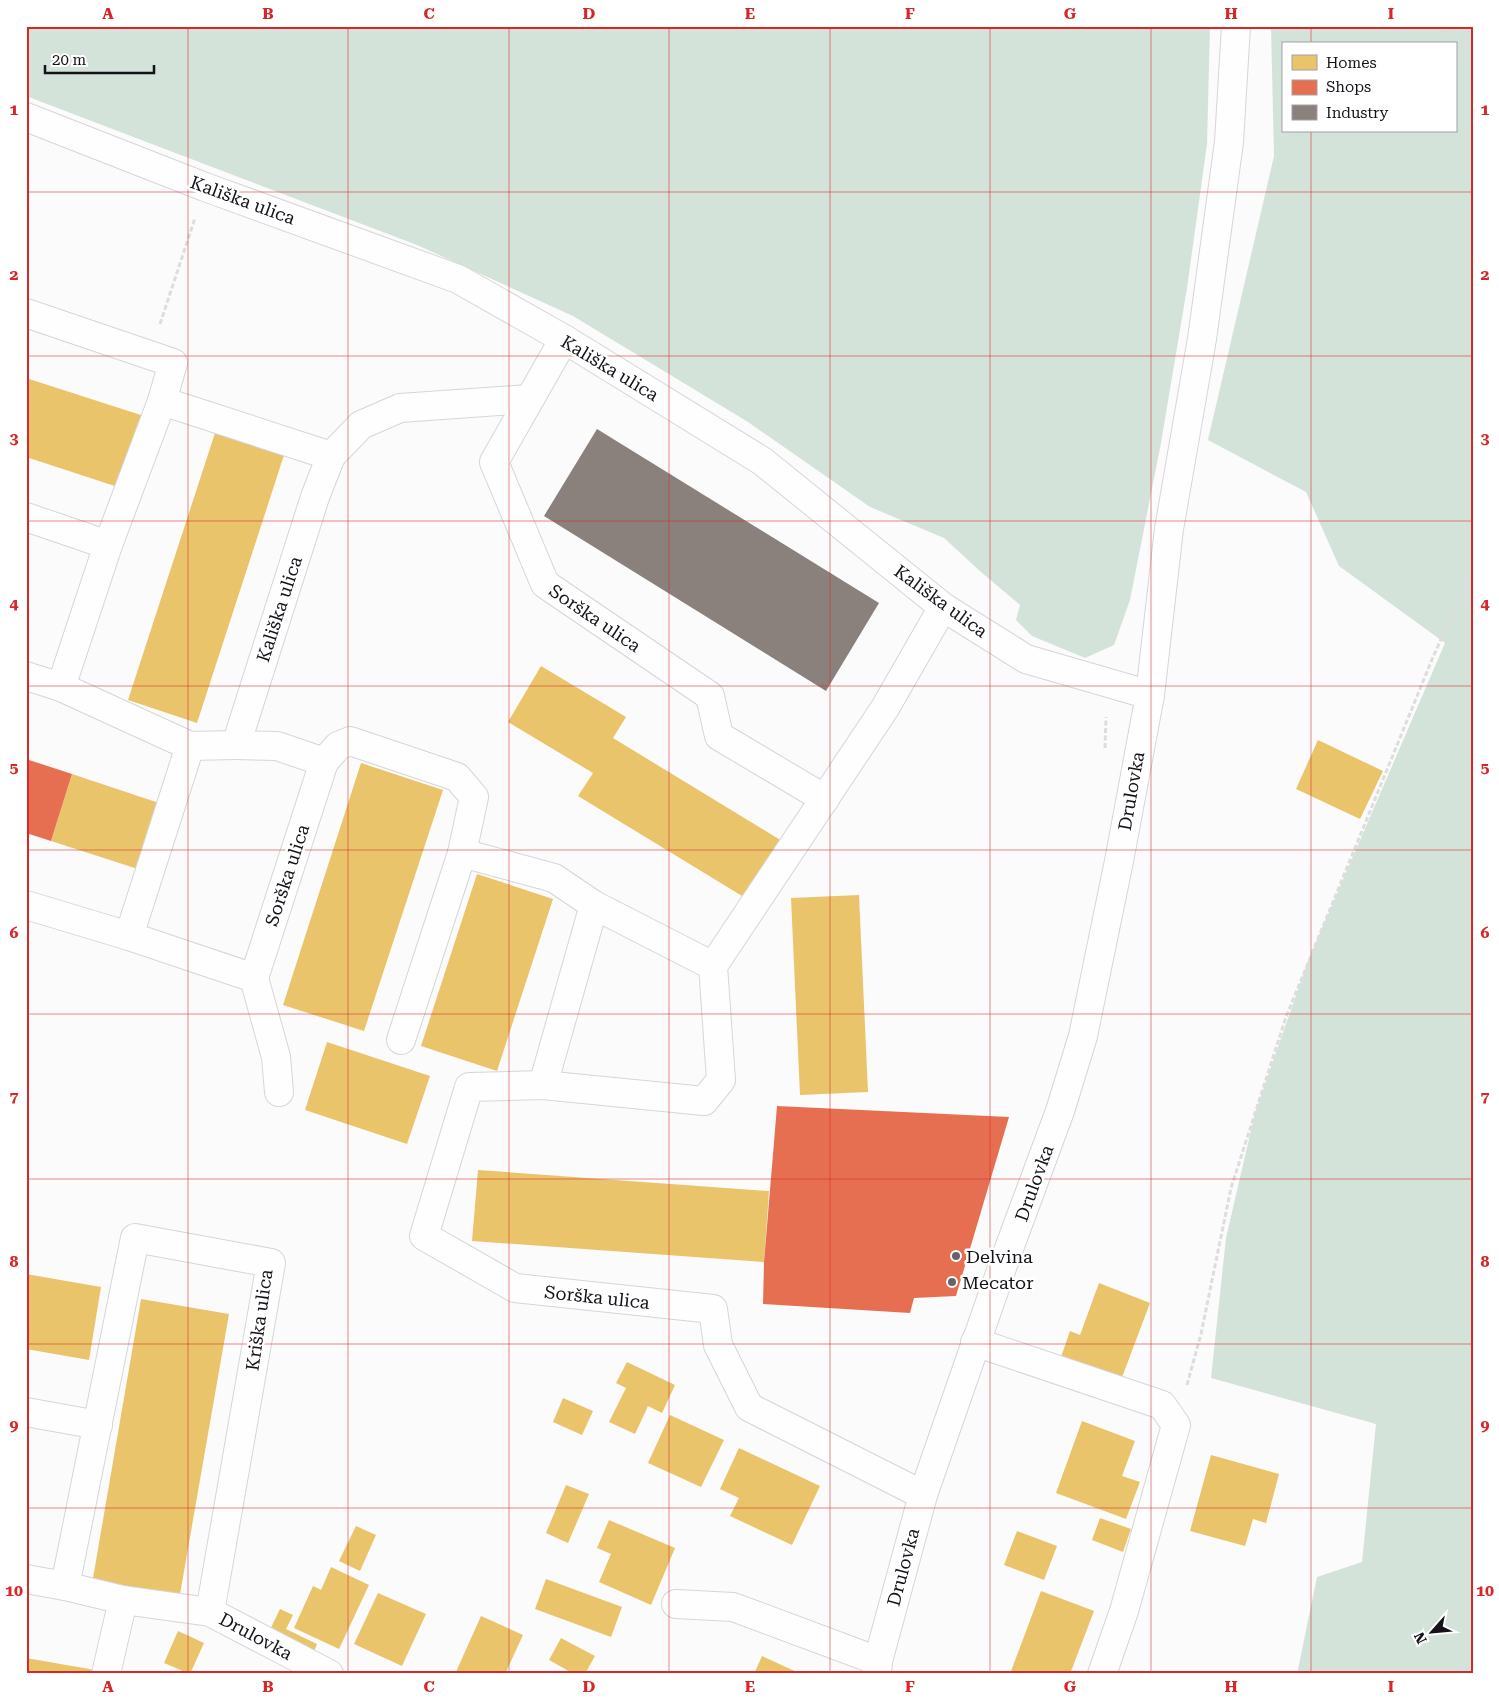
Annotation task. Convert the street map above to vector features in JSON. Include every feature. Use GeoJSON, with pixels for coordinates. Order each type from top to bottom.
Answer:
{"type":"FeatureCollection","features":[{"type":"Feature","properties":{"kind":"street","name":"Drulovka"},"geometry":{"type":"LineString","coordinates":[[676,1604],[733,1607],[877,1668],[923,1495],[975,1342],[1060,1111],[1083,1036],[1119,861],[1150,695],[1169,529],[1202,339],[1230,142],[1236,26]]}},
{"type":"Feature","properties":{"kind":"street","name":"Kališka ulica"},"geometry":{"type":"LineString","coordinates":[[26,117],[205,187],[458,279],[564,339],[762,461],[943,606],[1026,659],[1150,695]]}},
{"type":"Feature","properties":{"kind":"street"},"geometry":{"type":"LineString","coordinates":[[26,313],[173,363],[162,401],[108,545],[61,687]]}},
{"type":"Feature","properties":{"kind":"street","name":"Sorška ulica"},"geometry":{"type":"LineString","coordinates":[[564,339],[494,462],[544,584],[710,696],[719,736],[825,799]]}},
{"type":"Feature","properties":{"kind":"street"},"geometry":{"type":"LineString","coordinates":[[162,401],[331,456],[361,425],[400,408],[529,400]]}},
{"type":"Feature","properties":{"kind":"street","name":"Kališka ulica"},"geometry":{"type":"LineString","coordinates":[[236,745],[315,497],[331,456]]}},
{"type":"Feature","properties":{"kind":"street"},"geometry":{"type":"LineString","coordinates":[[26,517],[108,545]]}},
{"type":"Feature","properties":{"kind":"street"},"geometry":{"type":"LineString","coordinates":[[462,853],[554,878],[594,905],[713,966],[885,708],[943,606]]}},
{"type":"Feature","properties":{"kind":"street"},"geometry":{"type":"LineString","coordinates":[[26,676],[61,687],[190,746],[277,746],[324,762]]}},
{"type":"Feature","properties":{"kind":"street","name":"Sorška ulica"},"geometry":{"type":"LineString","coordinates":[[254,978],[324,762],[338,746],[350,741],[456,777],[474,797],[462,853],[401,1040]]}},
{"type":"Feature","properties":{"kind":"street"},"geometry":{"type":"LineString","coordinates":[[130,936],[190,746]]}},
{"type":"Feature","properties":{"kind":"street"},"geometry":{"type":"LineString","coordinates":[[26,905],[130,936],[254,978],[276,1057],[279,1092]]}},
{"type":"Feature","properties":{"kind":"street"},"geometry":{"type":"LineString","coordinates":[[544,1085],[594,905]]}},
{"type":"Feature","properties":{"kind":"street","name":"Sorška ulica"},"geometry":{"type":"LineString","coordinates":[[713,966],[721,1080],[704,1101],[544,1085],[469,1087],[424,1236],[515,1288],[713,1309],[718,1345],[749,1407],[923,1495]]}},
{"type":"Feature","properties":{"kind":"street","name":"Kriška ulica"},"geometry":{"type":"LineString","coordinates":[[65,1586],[135,1238],[271,1263],[210,1612]]}},
{"type":"Feature","properties":{"kind":"street"},"geometry":{"type":"LineString","coordinates":[[975,1342],[1162,1404],[1176,1425],[1124,1611],[1102,1674]]}},
{"type":"Feature","properties":{"kind":"street"},"geometry":{"type":"LineString","coordinates":[[26,1412],[98,1425]]}},
{"type":"Feature","properties":{"kind":"street"},"geometry":{"type":"LineString","coordinates":[[26,1579],[122,1600],[210,1612]]}},
{"type":"Feature","properties":{"kind":"street"},"geometry":{"type":"LineString","coordinates":[[106,1674],[122,1600]]}},
{"type":"Feature","properties":{"kind":"street","name":"Drulovka"},"geometry":{"type":"LineString","coordinates":[[210,1612],[328,1674]]}},
{"type":"Feature","properties":{"kind":"path"},"geometry":{"type":"LineString","coordinates":[[1442,26],[1473,51]]}},
{"type":"Feature","properties":{"kind":"path"},"geometry":{"type":"LineString","coordinates":[[150,355],[205,187]]}},
{"type":"Feature","properties":{"kind":"path"},"geometry":{"type":"LineString","coordinates":[[1176,1425],[1201,1334],[1231,1188],[1286,1017],[1429,666],[1473,569]]}},
{"type":"Feature","properties":{"kind":"shaded area"},"geometry":{"type":"Polygon","coordinates":[[[26,26],[1210,26],[1207,144],[1187,288],[1161,443],[1130,600],[1114,645],[1085,658],[1032,636],[1016,620],[1020,605],[944,538],[870,507],[748,422],[573,316],[417,245],[26,96],[26,26]]]}},
{"type":"Feature","properties":{"kind":"shaded area"},"geometry":{"type":"Polygon","coordinates":[[[1271,26],[1473,26],[1473,1674],[1297,1674],[1317,1577],[1362,1562],[1376,1424],[1211,1378],[1226,1238],[1255,1113],[1308,961],[1445,643],[1339,566],[1306,492],[1208,440],[1274,156],[1271,26]]]}},
{"type":"Feature","properties":{"kind":"building: Homes"},"geometry":{"type":"Polygon","coordinates":[[[26,378],[147,417],[124,489],[26,457],[26,378]]]}},
{"type":"Feature","properties":{"kind":"building: Homes"},"geometry":{"type":"Polygon","coordinates":[[[216,430],[285,452],[197,723],[128,700],[216,430]]]}},
{"type":"Feature","properties":{"kind":"building: Homes"},"geometry":{"type":"Polygon","coordinates":[[[541,666],[626,717],[613,738],[782,841],[747,899],[578,796],[593,773],[508,722],[541,666]]]}},
{"type":"Feature","properties":{"kind":"building: Homes"},"geometry":{"type":"Polygon","coordinates":[[[1318,740],[1383,771],[1360,819],[1296,789],[1318,740]]]}},
{"type":"Feature","properties":{"kind":"building: Homes"},"geometry":{"type":"Polygon","coordinates":[[[361,763],[443,790],[364,1031],[283,1005],[361,763]]]}},
{"type":"Feature","properties":{"kind":"building: Homes"},"geometry":{"type":"Polygon","coordinates":[[[72,774],[165,805],[144,871],[51,841],[72,774]]]}},
{"type":"Feature","properties":{"kind":"building: Homes"},"geometry":{"type":"Polygon","coordinates":[[[477,874],[553,899],[497,1071],[421,1046],[477,874]]]}},
{"type":"Feature","properties":{"kind":"building: Homes"},"geometry":{"type":"Polygon","coordinates":[[[859,895],[868,1092],[800,1095],[791,898],[859,895]]]}},
{"type":"Feature","properties":{"kind":"building: Homes"},"geometry":{"type":"Polygon","coordinates":[[[327,1042],[430,1076],[407,1144],[305,1110],[327,1042]]]}},
{"type":"Feature","properties":{"kind":"building: Homes"},"geometry":{"type":"Polygon","coordinates":[[[478,1170],[769,1191],[764,1262],[472,1241],[478,1170]]]}},
{"type":"Feature","properties":{"kind":"building: Homes"},"geometry":{"type":"Polygon","coordinates":[[[26,1274],[101,1287],[89,1360],[26,1349],[26,1274]]]}},
{"type":"Feature","properties":{"kind":"building: Homes"},"geometry":{"type":"Polygon","coordinates":[[[1099,1283],[1150,1303],[1121,1380],[1061,1357],[1070,1331],[1080,1335],[1099,1283]]]}},
{"type":"Feature","properties":{"kind":"building: Homes"},"geometry":{"type":"Polygon","coordinates":[[[141,1299],[229,1314],[179,1600],[92,1584],[141,1299]]]}},
{"type":"Feature","properties":{"kind":"building: Homes"},"geometry":{"type":"Polygon","coordinates":[[[627,1362],[675,1385],[662,1413],[648,1406],[635,1434],[609,1422],[626,1388],[616,1383],[627,1362]]]}},
{"type":"Feature","properties":{"kind":"building: Homes"},"geometry":{"type":"Polygon","coordinates":[[[563,1398],[593,1411],[582,1435],[553,1422],[563,1398]]]}},
{"type":"Feature","properties":{"kind":"building: Homes"},"geometry":{"type":"Polygon","coordinates":[[[670,1415],[724,1440],[701,1487],[648,1463],[670,1415]]]}},
{"type":"Feature","properties":{"kind":"building: Homes"},"geometry":{"type":"Polygon","coordinates":[[[1082,1421],[1135,1441],[1122,1476],[1140,1482],[1126,1519],[1056,1493],[1082,1421]]]}},
{"type":"Feature","properties":{"kind":"building: Homes"},"geometry":{"type":"Polygon","coordinates":[[[739,1448],[820,1486],[792,1545],[730,1516],[739,1498],[720,1489],[739,1448]]]}},
{"type":"Feature","properties":{"kind":"building: Homes"},"geometry":{"type":"Polygon","coordinates":[[[1211,1455],[1279,1474],[1266,1523],[1253,1519],[1245,1546],[1190,1531],[1211,1455]]]}},
{"type":"Feature","properties":{"kind":"building: Homes"},"geometry":{"type":"Polygon","coordinates":[[[566,1485],[589,1494],[568,1543],[546,1533],[566,1485]]]}},
{"type":"Feature","properties":{"kind":"building: Homes"},"geometry":{"type":"Polygon","coordinates":[[[1100,1518],[1131,1529],[1123,1552],[1092,1540],[1100,1518]]]}},
{"type":"Feature","properties":{"kind":"building: Homes"},"geometry":{"type":"Polygon","coordinates":[[[609,1520],[675,1548],[651,1605],[599,1582],[611,1554],[597,1548],[609,1520]]]}},
{"type":"Feature","properties":{"kind":"building: Homes"},"geometry":{"type":"Polygon","coordinates":[[[356,1526],[376,1535],[360,1571],[339,1561],[356,1526]]]}},
{"type":"Feature","properties":{"kind":"building: Homes"},"geometry":{"type":"Polygon","coordinates":[[[1017,1531],[1057,1546],[1044,1580],[1004,1565],[1017,1531]]]}},
{"type":"Feature","properties":{"kind":"building: Homes"},"geometry":{"type":"Polygon","coordinates":[[[331,1567],[369,1585],[339,1649],[294,1628],[313,1586],[321,1590],[331,1567]]]}},
{"type":"Feature","properties":{"kind":"building: Homes"},"geometry":{"type":"Polygon","coordinates":[[[546,1579],[622,1607],[611,1637],[535,1609],[546,1579]]]}},
{"type":"Feature","properties":{"kind":"building: Homes"},"geometry":{"type":"Polygon","coordinates":[[[1041,1591],[1094,1611],[1070,1674],[1010,1674],[1041,1591]]]}},
{"type":"Feature","properties":{"kind":"building: Homes"},"geometry":{"type":"Polygon","coordinates":[[[378,1593],[426,1614],[402,1666],[354,1644],[378,1593]]]}},
{"type":"Feature","properties":{"kind":"building: Homes"},"geometry":{"type":"Polygon","coordinates":[[[280,1609],[293,1615],[286,1629],[317,1644],[311,1659],[266,1638],[280,1609]]]}},
{"type":"Feature","properties":{"kind":"building: Homes"},"geometry":{"type":"Polygon","coordinates":[[[481,1616],[523,1635],[505,1674],[455,1674],[481,1616]]]}},
{"type":"Feature","properties":{"kind":"building: Homes"},"geometry":{"type":"Polygon","coordinates":[[[178,1631],[204,1643],[190,1674],[164,1663],[178,1631]]]}},
{"type":"Feature","properties":{"kind":"building: Homes"},"geometry":{"type":"Polygon","coordinates":[[[561,1638],[595,1656],[585,1674],[574,1674],[549,1660],[561,1638]]]}},
{"type":"Feature","properties":{"kind":"building: Homes"},"geometry":{"type":"Polygon","coordinates":[[[762,1656],[801,1674],[754,1674],[762,1656]]]}},
{"type":"Feature","properties":{"kind":"building: Homes"},"geometry":{"type":"Polygon","coordinates":[[[26,1658],[101,1671],[100,1674],[26,1674],[26,1658]]]}},
{"type":"Feature","properties":{"kind":"building: Shops"},"geometry":{"type":"Polygon","coordinates":[[[26,759],[72,774],[51,841],[26,833],[26,759]]]}},
{"type":"Feature","properties":{"kind":"building: Shops"},"geometry":{"type":"Polygon","coordinates":[[[777,1106],[1009,1117],[956,1296],[914,1298],[910,1313],[763,1304],[764,1262],[777,1106]]]}},
{"type":"Feature","properties":{"kind":"building: Industry"},"geometry":{"type":"Polygon","coordinates":[[[597,429],[879,603],[826,691],[544,516],[597,429]]]}},
{"type":"Feature","properties":{"kind":"place","name":"Delvina"},"geometry":{"type":"Point","coordinates":[956,1256]}},
{"type":"Feature","properties":{"kind":"place","name":"Mecator"},"geometry":{"type":"Point","coordinates":[952,1282]}}]}
